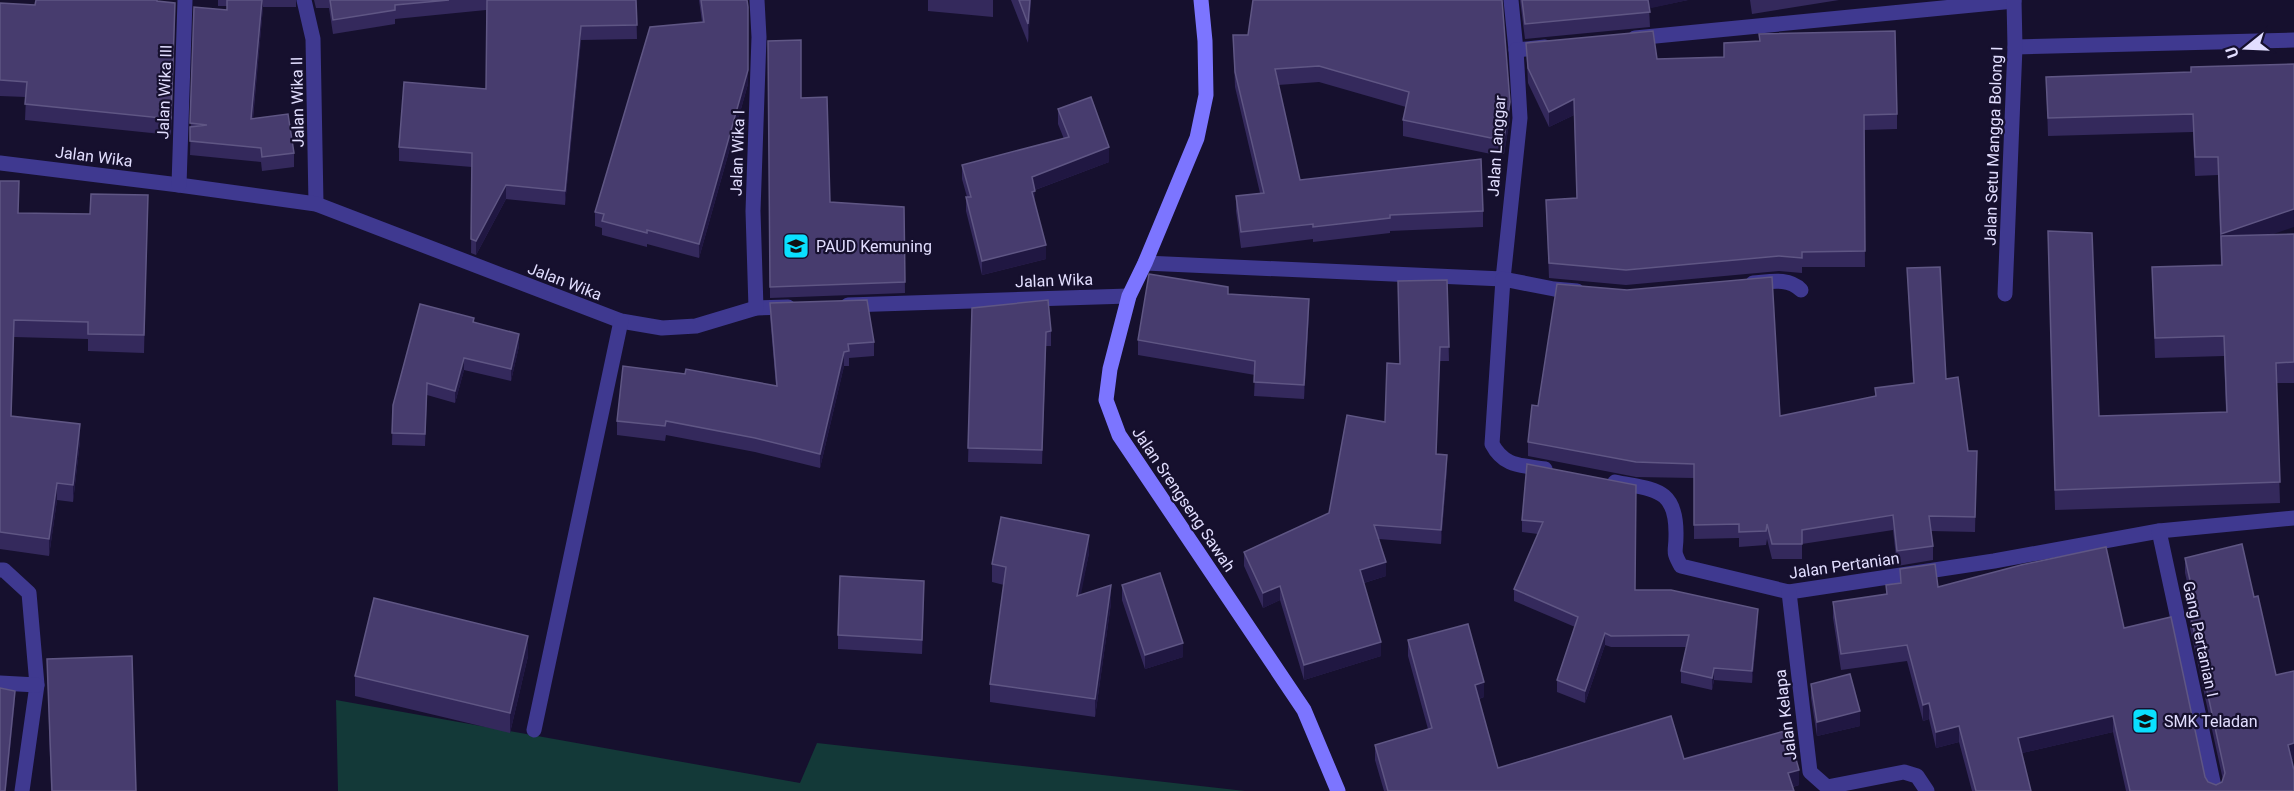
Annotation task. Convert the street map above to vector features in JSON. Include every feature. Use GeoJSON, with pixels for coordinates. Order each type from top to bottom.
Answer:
{"type":"FeatureCollection","features":[{"type":"Feature","properties":{"kind":"street","name":"Jalan Wika III"},"geometry":{"type":"LineString","coordinates":[[179,185],[185,0]]}},
{"type":"Feature","properties":{"kind":"street","name":"Jalan Wika II"},"geometry":{"type":"LineString","coordinates":[[304,0],[313,39],[316,204]]}},
{"type":"Feature","properties":{"kind":"street","name":"Jalan Wika I"},"geometry":{"type":"LineString","coordinates":[[756,308],[753,211],[759,37],[757,0]]}},
{"type":"Feature","properties":{"kind":"street","name":"Jalan Srengseng Sawah"},"geometry":{"type":"LineString","coordinates":[[1201,0],[1205,41],[1206,95],[1197,138],[1129,296],[1110,369],[1106,400],[1119,435],[1304,710],[1338,791]]}},
{"type":"Feature","properties":{"kind":"street","name":"Jalan Langgar"},"geometry":{"type":"LineString","coordinates":[[1503,279],[1520,118],[1511,0]]}},
{"type":"Feature","properties":{"kind":"street"},"geometry":{"type":"LineString","coordinates":[[1623,39],[2014,1]]}},
{"type":"Feature","properties":{"kind":"street","name":"Jalan Setu Mangga Bolong I"},"geometry":{"type":"LineString","coordinates":[[2004,294],[2015,47],[2014,1]]}},
{"type":"Feature","properties":{"kind":"street"},"geometry":{"type":"LineString","coordinates":[[2015,47],[2294,40]]}},
{"type":"Feature","properties":{"kind":"street"},"geometry":{"type":"LineString","coordinates":[[1516,50],[1564,45]]}},
{"type":"Feature","properties":{"kind":"street","name":"Jalan Wika"},"geometry":{"type":"LineString","coordinates":[[0,163],[316,204],[621,321],[662,328],[696,326],[756,308],[803,307]]}},
{"type":"Feature","properties":{"kind":"street"},"geometry":{"type":"LineString","coordinates":[[1145,263],[1503,279],[1554,289],[1590,292]]}},
{"type":"Feature","properties":{"kind":"street"},"geometry":{"type":"LineString","coordinates":[[1503,279],[1492,444],[1498,455],[1506,462],[1565,473]]}},
{"type":"Feature","properties":{"kind":"street"},"geometry":{"type":"LineString","coordinates":[[1733,285],[1780,281],[1796,285],[1801,290]]}},
{"type":"Feature","properties":{"kind":"street","name":"Jalan Wika"},"geometry":{"type":"LineString","coordinates":[[838,305],[1129,296]]}},
{"type":"Feature","properties":{"kind":"street"},"geometry":{"type":"LineString","coordinates":[[534,730],[621,321]]}},
{"type":"Feature","properties":{"kind":"street","name":"Jalan Pertanian"},"geometry":{"type":"LineString","coordinates":[[1600,480],[1659,491],[1669,501],[1674,514],[1676,537],[1674,553],[1681,566],[1789,592],[1994,561],[2159,531],[2294,518]]}},
{"type":"Feature","properties":{"kind":"street","name":"Gang Pertanian I"},"geometry":{"type":"LineString","coordinates":[[2159,531],[2215,791]]}},
{"type":"Feature","properties":{"kind":"street"},"geometry":{"type":"LineString","coordinates":[[0,570],[4,570],[29,593],[37,685],[22,791]]}},
{"type":"Feature","properties":{"kind":"street","name":"Jalan Kelapa"},"geometry":{"type":"LineString","coordinates":[[1789,592],[1810,771],[1827,787],[1904,772],[1917,776],[1927,791]]}},
{"type":"Feature","properties":{"kind":"street"},"geometry":{"type":"LineString","coordinates":[[0,683],[37,685]]}},
{"type":"Feature","properties":{"kind":"green space"},"geometry":{"type":"Polygon","coordinates":[[[336,700],[800,783],[817,743],[1245,791],[338,791],[336,700]]]}},
{"type":"Feature","properties":{"kind":"building"},"geometry":{"type":"Polygon","coordinates":[[[36,0],[157,0],[175,3],[171,119],[25,104],[27,82],[0,80],[0,3],[35,5],[36,0]]]}},
{"type":"Feature","properties":{"kind":"building"},"geometry":{"type":"Polygon","coordinates":[[[227,0],[262,0],[251,119],[288,114],[294,153],[262,157],[261,148],[190,141],[190,127],[207,125],[190,123],[194,7],[227,10],[227,0]]]}},
{"type":"Feature","properties":{"kind":"building"},"geometry":{"type":"Polygon","coordinates":[[[330,0],[449,0],[395,5],[395,10],[333,20],[330,0]]]}},
{"type":"Feature","properties":{"kind":"building"},"geometry":{"type":"Polygon","coordinates":[[[487,0],[636,0],[637,25],[581,26],[565,191],[506,185],[476,241],[471,239],[472,153],[399,147],[404,82],[486,89],[487,0]]]}},
{"type":"Feature","properties":{"kind":"building"},"geometry":{"type":"Polygon","coordinates":[[[701,0],[747,0],[748,70],[699,244],[602,221],[604,214],[595,212],[650,27],[704,22],[701,0]]]}},
{"type":"Feature","properties":{"kind":"building"},"geometry":{"type":"Polygon","coordinates":[[[1019,0],[1030,0],[1028,24],[1019,0]]]}},
{"type":"Feature","properties":{"kind":"building"},"geometry":{"type":"Polygon","coordinates":[[[1253,0],[1502,0],[1510,102],[1504,138],[1491,138],[1403,120],[1409,92],[1319,66],[1275,69],[1300,180],[1481,159],[1483,211],[1390,215],[1390,218],[1313,227],[1313,224],[1241,232],[1236,196],[1264,193],[1235,72],[1233,35],[1248,35],[1253,0]]]}},
{"type":"Feature","properties":{"kind":"building"},"geometry":{"type":"Polygon","coordinates":[[[1522,0],[1648,0],[1650,12],[1525,24],[1522,0]]]}},
{"type":"Feature","properties":{"kind":"building"},"geometry":{"type":"Polygon","coordinates":[[[1653,31],[1657,59],[1724,57],[1724,43],[1760,41],[1759,34],[1895,31],[1897,114],[1864,115],[1865,251],[1802,252],[1802,258],[1779,256],[1626,270],[1549,263],[1546,200],[1577,198],[1574,99],[1549,112],[1528,68],[1526,43],[1653,31]]]}},
{"type":"Feature","properties":{"kind":"building"},"geometry":{"type":"Polygon","coordinates":[[[801,40],[801,98],[827,97],[830,202],[904,207],[905,282],[770,287],[768,41],[801,40]]]}},
{"type":"Feature","properties":{"kind":"building"},"geometry":{"type":"Polygon","coordinates":[[[2294,64],[2294,209],[2221,234],[2218,157],[2195,157],[2193,114],[2048,118],[2046,77],[2191,72],[2191,67],[2294,64]]]}},
{"type":"Feature","properties":{"kind":"building"},"geometry":{"type":"Polygon","coordinates":[[[1091,97],[1109,147],[1032,177],[1035,191],[1032,192],[1046,245],[982,261],[966,197],[971,197],[962,165],[1069,137],[1058,109],[1091,97]]]}},
{"type":"Feature","properties":{"kind":"building"},"geometry":{"type":"Polygon","coordinates":[[[0,181],[19,181],[18,213],[90,214],[91,194],[148,195],[144,335],[88,334],[88,322],[14,320],[11,416],[80,424],[73,485],[57,483],[49,539],[0,532],[0,181]]]}},
{"type":"Feature","properties":{"kind":"building"},"geometry":{"type":"Polygon","coordinates":[[[2048,231],[2092,233],[2099,416],[2227,412],[2224,336],[2155,338],[2152,267],[2222,265],[2221,236],[2294,234],[2294,362],[2276,363],[2280,482],[2055,490],[2048,231]]]}},
{"type":"Feature","properties":{"kind":"building"},"geometry":{"type":"Polygon","coordinates":[[[1940,267],[1946,379],[1958,377],[1968,451],[1977,451],[1975,517],[1929,516],[1933,546],[1897,551],[1893,515],[1802,530],[1802,544],[1772,544],[1767,524],[1766,531],[1739,532],[1739,524],[1694,525],[1694,464],[1636,462],[1528,442],[1532,405],[1538,406],[1557,284],[1627,290],[1772,277],[1780,416],[1876,396],[1875,388],[1914,383],[1907,268],[1940,267]]]}},
{"type":"Feature","properties":{"kind":"building"},"geometry":{"type":"Polygon","coordinates":[[[1149,274],[1228,287],[1228,294],[1309,299],[1304,385],[1254,382],[1255,361],[1138,340],[1149,274]]]}},
{"type":"Feature","properties":{"kind":"building"},"geometry":{"type":"Polygon","coordinates":[[[1447,280],[1449,347],[1440,347],[1436,454],[1447,455],[1441,530],[1374,525],[1386,562],[1360,570],[1381,642],[1304,665],[1280,586],[1263,593],[1244,552],[1329,513],[1347,415],[1385,422],[1387,363],[1400,364],[1398,281],[1447,280]]]}},
{"type":"Feature","properties":{"kind":"building"},"geometry":{"type":"Polygon","coordinates":[[[867,300],[874,342],[848,344],[849,351],[844,352],[820,454],[755,438],[666,421],[665,426],[617,421],[623,366],[685,374],[686,369],[777,386],[770,303],[867,300]]]}},
{"type":"Feature","properties":{"kind":"building"},"geometry":{"type":"Polygon","coordinates":[[[1048,300],[1051,331],[1046,332],[1042,450],[968,448],[972,308],[1048,300]]]}},
{"type":"Feature","properties":{"kind":"building"},"geometry":{"type":"Polygon","coordinates":[[[420,304],[474,318],[473,322],[519,334],[511,369],[464,358],[455,391],[427,383],[425,434],[392,433],[393,405],[420,304]]]}},
{"type":"Feature","properties":{"kind":"building"},"geometry":{"type":"Polygon","coordinates":[[[1527,464],[1636,485],[1635,590],[1671,590],[1758,609],[1752,671],[1714,668],[1712,678],[1681,671],[1689,635],[1611,636],[1605,633],[1585,691],[1557,680],[1578,617],[1514,589],[1543,522],[1522,520],[1527,464]]]}},
{"type":"Feature","properties":{"kind":"building"},"geometry":{"type":"Polygon","coordinates":[[[1001,517],[1089,535],[1077,596],[1111,585],[1095,699],[990,684],[1006,567],[992,564],[1001,517]]]}},
{"type":"Feature","properties":{"kind":"building"},"geometry":{"type":"Polygon","coordinates":[[[2242,544],[2254,597],[2258,596],[2276,675],[2294,671],[2294,743],[2288,745],[2294,770],[2294,791],[2130,791],[2113,716],[2018,738],[2031,791],[1976,791],[1959,726],[1936,732],[1929,703],[1923,705],[1907,645],[1841,654],[1833,602],[1887,594],[1886,585],[1901,583],[1900,569],[1935,564],[1938,587],[2021,565],[2106,547],[2124,628],[2171,617],[2205,777],[2208,782],[2216,785],[2222,782],[2225,773],[2190,613],[2197,611],[2185,558],[2242,544]]]}},
{"type":"Feature","properties":{"kind":"building"},"geometry":{"type":"Polygon","coordinates":[[[1160,573],[1183,643],[1145,655],[1122,585],[1160,573]]]}},
{"type":"Feature","properties":{"kind":"building"},"geometry":{"type":"Polygon","coordinates":[[[840,576],[924,581],[922,640],[838,635],[840,576]]]}},
{"type":"Feature","properties":{"kind":"building"},"geometry":{"type":"Polygon","coordinates":[[[374,598],[528,636],[510,713],[355,676],[374,598]]]}},
{"type":"Feature","properties":{"kind":"building"},"geometry":{"type":"Polygon","coordinates":[[[1468,624],[1484,682],[1475,685],[1498,768],[1671,716],[1684,759],[1788,730],[1799,770],[1788,773],[1794,791],[1388,791],[1375,745],[1432,728],[1408,640],[1468,624]]]}},
{"type":"Feature","properties":{"kind":"building"},"geometry":{"type":"Polygon","coordinates":[[[132,656],[136,791],[52,791],[47,659],[132,656]]]}},
{"type":"Feature","properties":{"kind":"building"},"geometry":{"type":"Polygon","coordinates":[[[1850,674],[1860,711],[1817,722],[1811,684],[1850,674]]]}},
{"type":"Feature","properties":{"kind":"building"},"geometry":{"type":"Polygon","coordinates":[[[0,688],[15,691],[5,791],[0,791],[0,688]]]}},
{"type":"Feature","properties":{"kind":"place","name":"PAUD Kemuning"},"geometry":{"type":"Point","coordinates":[796,246]}},
{"type":"Feature","properties":{"kind":"place","name":"SMK Teladan"},"geometry":{"type":"Point","coordinates":[2145,721]}}]}
